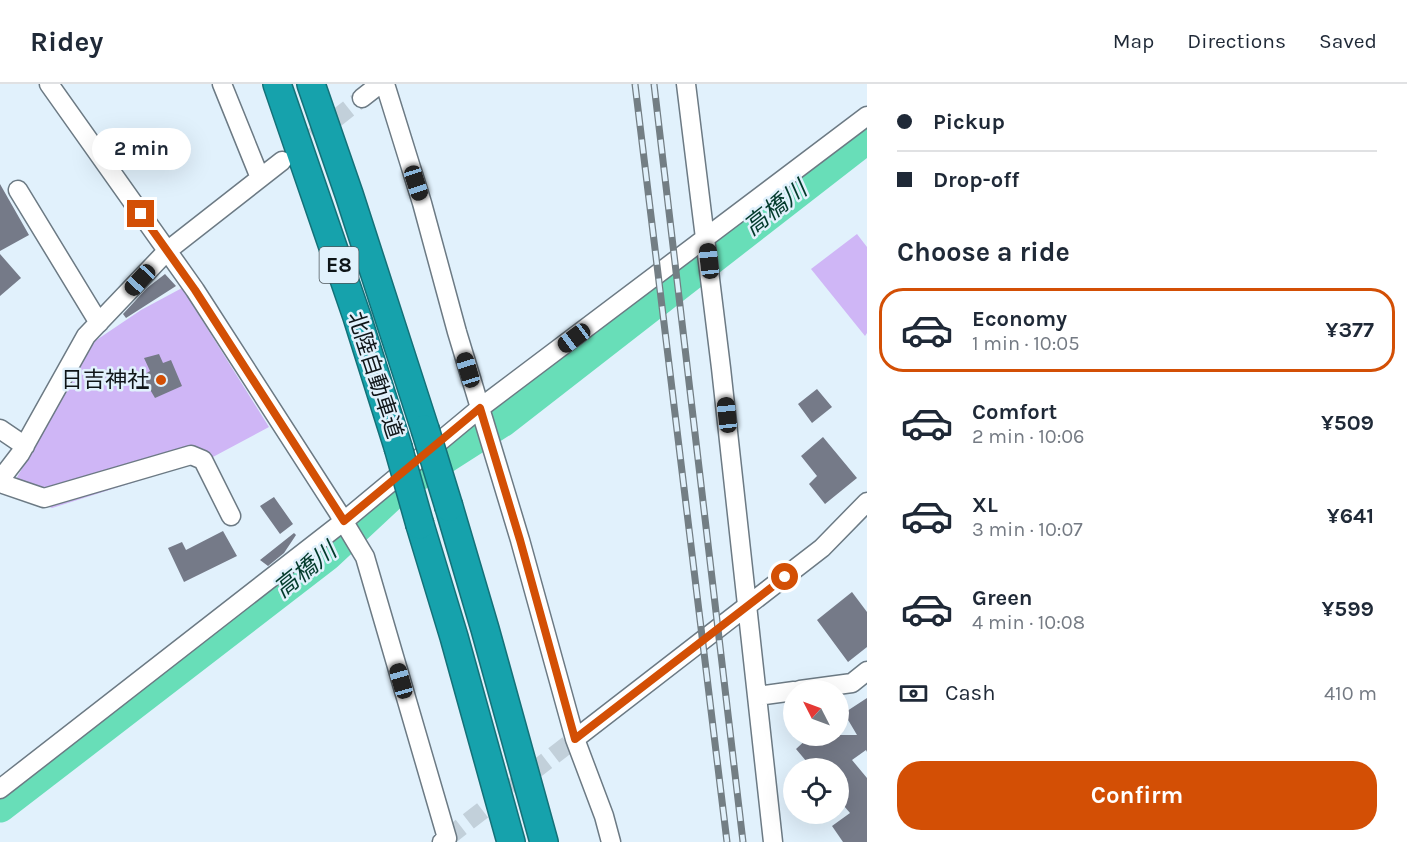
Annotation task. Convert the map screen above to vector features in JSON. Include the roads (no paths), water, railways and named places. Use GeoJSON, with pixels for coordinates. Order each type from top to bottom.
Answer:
{"type":"FeatureCollection","features":[{"type":"Feature","properties":{"kind":"highway","name":"北陸自動車道"},"geometry":{"type":"LineString","coordinates":[[277,84],[398,447],[511,842]]}},
{"type":"Feature","properties":{"kind":"highway","name":"北陸自動車道"},"geometry":{"type":"LineString","coordinates":[[311,84],[350,194],[449,507],[544,842]]}},
{"type":"Feature","properties":{"kind":"highway"},"geometry":{"type":"LineString","coordinates":[[320,84],[350,194]]}},
{"type":"Feature","properties":{"kind":"street"},"geometry":{"type":"LineString","coordinates":[[49,84],[195,290],[365,557],[447,838],[442,842]]}},
{"type":"Feature","properties":{"kind":"street"},"geometry":{"type":"LineString","coordinates":[[222,84],[260,178]]}},
{"type":"Feature","properties":{"kind":"street"},"geometry":{"type":"LineString","coordinates":[[362,98],[382,84],[422,202],[457,332],[520,540],[575,739],[604,816],[611,842]]}},
{"type":"Feature","properties":{"kind":"street"},"geometry":{"type":"LineString","coordinates":[[686,84],[706,239],[773,842]]}},
{"type":"Feature","properties":{"kind":"street"},"geometry":{"type":"LineString","coordinates":[[0,789],[344,521],[480,408],[867,116]]}},
{"type":"Feature","properties":{"kind":"street"},"geometry":{"type":"LineString","coordinates":[[231,516],[203,460],[190,455],[44,498],[0,482],[25,446],[86,336],[167,251],[282,161]]}},
{"type":"Feature","properties":{"kind":"street"},"geometry":{"type":"LineString","coordinates":[[18,190],[99,323]]}},
{"type":"Feature","properties":{"kind":"street"},"geometry":{"type":"LineString","coordinates":[[0,429],[25,446]]}},
{"type":"Feature","properties":{"kind":"street"},"geometry":{"type":"LineString","coordinates":[[575,739],[822,548],[867,502]]}},
{"type":"Feature","properties":{"kind":"street"},"geometry":{"type":"LineString","coordinates":[[849,683],[867,671]]}},
{"type":"Feature","properties":{"kind":"street"},"geometry":{"type":"LineString","coordinates":[[757,696],[783,692]]}},
{"type":"Feature","properties":{"kind":"street"},"geometry":{"type":"LineString","coordinates":[[604,816],[625,842]]}},
{"type":"Feature","properties":{"kind":"waterway","name":"高橋川"},"geometry":{"type":"LineString","coordinates":[[0,806],[326,555],[401,485],[503,420],[867,137]]}},
{"type":"Feature","properties":{"kind":"tunnel"},"geometry":{"type":"LineString","coordinates":[[292,153],[362,98]]}},
{"type":"Feature","properties":{"kind":"tunnel"},"geometry":{"type":"LineString","coordinates":[[447,838],[575,739]]}},
{"type":"Feature","properties":{"kind":"railway"},"geometry":{"type":"LineString","coordinates":[[635,84],[727,842]]}},
{"type":"Feature","properties":{"kind":"railway"},"geometry":{"type":"LineString","coordinates":[[654,84],[743,842]]}},
{"type":"Feature","properties":{"kind":"place","name":"日吉神社"},"geometry":{"type":"Point","coordinates":[161,380]}}]}
